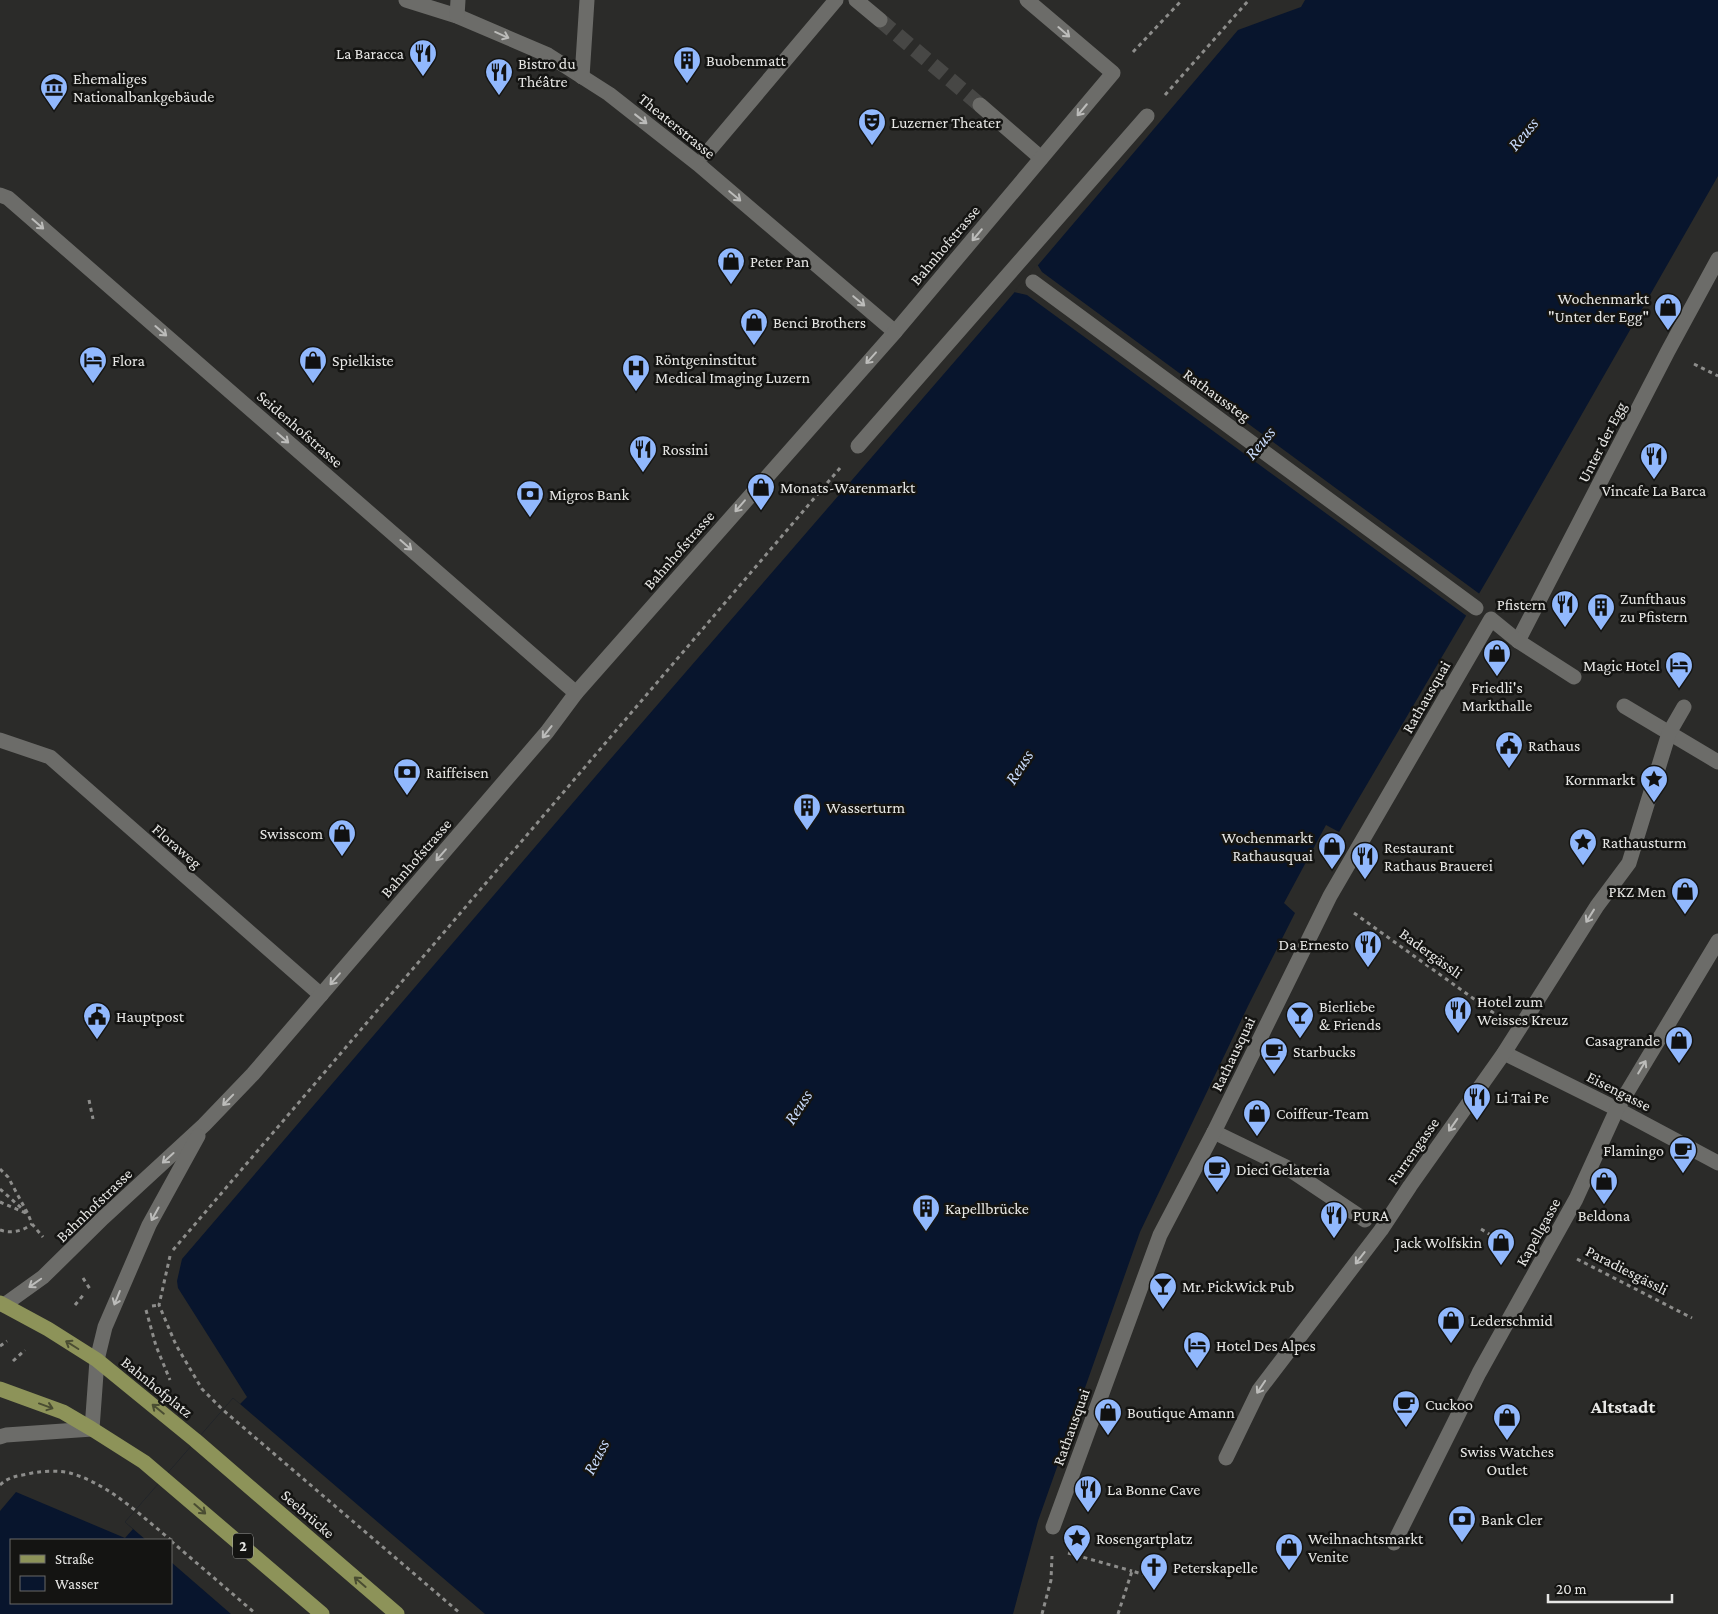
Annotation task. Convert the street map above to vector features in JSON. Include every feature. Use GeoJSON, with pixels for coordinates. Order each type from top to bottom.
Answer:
{"type":"FeatureCollection","features":[{"type":"Feature","properties":{"kind":"main road","name":"Bahnhofplatz"},"geometry":{"type":"LineString","coordinates":[[2,1304],[97,1360],[195,1440]]}},
{"type":"Feature","properties":{"kind":"main road","name":"2"},"geometry":{"type":"LineString","coordinates":[[0,1389],[63,1412],[144,1462],[322,1614]]}},
{"type":"Feature","properties":{"kind":"main road","name":"Seebrücke"},"geometry":{"type":"LineString","coordinates":[[195,1440],[397,1614]]}},
{"type":"Feature","properties":{"kind":"street","name":"Theaterstrasse"},"geometry":{"type":"LineString","coordinates":[[406,0],[457,16],[548,56],[609,94],[698,164],[895,332]]}},
{"type":"Feature","properties":{"kind":"street"},"geometry":{"type":"LineString","coordinates":[[457,16],[458,0]]}},
{"type":"Feature","properties":{"kind":"street"},"geometry":{"type":"LineString","coordinates":[[582,77],[587,0]]}},
{"type":"Feature","properties":{"kind":"street"},"geometry":{"type":"LineString","coordinates":[[706,154],[836,0]]}},
{"type":"Feature","properties":{"kind":"street"},"geometry":{"type":"LineString","coordinates":[[856,0],[880,20]]}},
{"type":"Feature","properties":{"kind":"street"},"geometry":{"type":"LineString","coordinates":[[1027,0],[1113,73]]}},
{"type":"Feature","properties":{"kind":"street","name":"Bahnhofstrasse"},"geometry":{"type":"LineString","coordinates":[[2,1304],[43,1277],[103,1218],[204,1125],[253,1074],[547,732],[576,692],[895,332],[1113,73]]}},
{"type":"Feature","properties":{"kind":"street"},"geometry":{"type":"LineString","coordinates":[[980,105],[1041,158]]}},
{"type":"Feature","properties":{"kind":"street"},"geometry":{"type":"LineString","coordinates":[[858,446],[1147,116]]}},
{"type":"Feature","properties":{"kind":"street","name":"Seidenhofstrasse"},"geometry":{"type":"LineString","coordinates":[[0,195],[8,198],[576,692]]}},
{"type":"Feature","properties":{"kind":"street","name":"Unter der Egg"},"geometry":{"type":"LineString","coordinates":[[1518,641],[1668,351],[1718,259]]}},
{"type":"Feature","properties":{"kind":"street","name":"Rathaussteg"},"geometry":{"type":"LineString","coordinates":[[1033,282],[1476,608]]}},
{"type":"Feature","properties":{"kind":"street","name":"Rathausquai"},"geometry":{"type":"LineString","coordinates":[[1052,1526],[1160,1235],[1214,1132],[1330,896],[1491,619],[1518,641]]}},
{"type":"Feature","properties":{"kind":"street"},"geometry":{"type":"LineString","coordinates":[[1518,641],[1574,678]]}},
{"type":"Feature","properties":{"kind":"street"},"geometry":{"type":"LineString","coordinates":[[1624,706],[1718,762]]}},
{"type":"Feature","properties":{"kind":"street","name":"Furrengasse"},"geometry":{"type":"LineString","coordinates":[[1226,1458],[1259,1390],[1415,1188],[1504,1053],[1597,906],[1629,863],[1669,733],[1684,707]]}},
{"type":"Feature","properties":{"kind":"street","name":"Floraweg"},"geometry":{"type":"LineString","coordinates":[[0,740],[50,757],[321,995]]}},
{"type":"Feature","properties":{"kind":"street","name":"Kapellgasse"},"geometry":{"type":"LineString","coordinates":[[1394,1543],[1479,1373],[1576,1199],[1617,1109],[1718,941]]}},
{"type":"Feature","properties":{"kind":"street","name":"Eisengasse"},"geometry":{"type":"LineString","coordinates":[[1504,1053],[1617,1109],[1718,1163]]}},
{"type":"Feature","properties":{"kind":"street","name":"Bahnhofstrasse"},"geometry":{"type":"LineString","coordinates":[[97,1360],[105,1327],[136,1253],[149,1225],[204,1125]]}},
{"type":"Feature","properties":{"kind":"street"},"geometry":{"type":"LineString","coordinates":[[1214,1132],[1286,1167],[1365,1220]]}},
{"type":"Feature","properties":{"kind":"street","name":"Bahnhofplatz"},"geometry":{"type":"LineString","coordinates":[[92,1429],[97,1360]]}},
{"type":"Feature","properties":{"kind":"street"},"geometry":{"type":"LineString","coordinates":[[0,1437],[92,1429]]}},
{"type":"Feature","properties":{"kind":"path"},"geometry":{"type":"LineString","coordinates":[[1113,73],[1182,0]]}},
{"type":"Feature","properties":{"kind":"path"},"geometry":{"type":"LineString","coordinates":[[1147,116],[1249,0]]}},
{"type":"Feature","properties":{"kind":"path"},"geometry":{"type":"LineString","coordinates":[[461,1614],[223,1410],[202,1389],[176,1344],[159,1305],[171,1252],[858,446]]}},
{"type":"Feature","properties":{"kind":"path","name":"Badergässli"},"geometry":{"type":"LineString","coordinates":[[1330,896],[1518,1030]]}},
{"type":"Feature","properties":{"kind":"path"},"geometry":{"type":"LineString","coordinates":[[89,1100],[93,1119]]}},
{"type":"Feature","properties":{"kind":"path"},"geometry":{"type":"LineString","coordinates":[[0,1169],[8,1177],[32,1224],[44,1238]]}},
{"type":"Feature","properties":{"kind":"path"},"geometry":{"type":"LineString","coordinates":[[0,1189],[28,1214]]}},
{"type":"Feature","properties":{"kind":"path"},"geometry":{"type":"LineString","coordinates":[[0,1202],[28,1214]]}},
{"type":"Feature","properties":{"kind":"path"},"geometry":{"type":"LineString","coordinates":[[0,1230],[6,1232],[24,1230],[32,1224]]}},
{"type":"Feature","properties":{"kind":"path"},"geometry":{"type":"LineString","coordinates":[[1481,1228],[1539,1264]]}},
{"type":"Feature","properties":{"kind":"path","name":"Paradiesgässli"},"geometry":{"type":"LineString","coordinates":[[1550,1245],[1692,1318]]}},
{"type":"Feature","properties":{"kind":"path"},"geometry":{"type":"LineString","coordinates":[[75,1305],[89,1288],[81,1275]]}},
{"type":"Feature","properties":{"kind":"path"},"geometry":{"type":"LineString","coordinates":[[152,1306],[159,1305]]}},
{"type":"Feature","properties":{"kind":"path"},"geometry":{"type":"LineString","coordinates":[[146,1306],[147,1319],[170,1380]]}},
{"type":"Feature","properties":{"kind":"path"},"geometry":{"type":"LineString","coordinates":[[9,1365],[26,1350]]}},
{"type":"Feature","properties":{"kind":"path"},"geometry":{"type":"LineString","coordinates":[[0,1485],[6,1479],[36,1472],[68,1472],[104,1488],[135,1510],[170,1539]]}},
{"type":"Feature","properties":{"kind":"path"},"geometry":{"type":"LineString","coordinates":[[1042,1614],[1051,1580],[1052,1526]]}},
{"type":"Feature","properties":{"kind":"path"},"geometry":{"type":"LineString","coordinates":[[172,1541],[256,1614]]}},
{"type":"Feature","properties":{"kind":"path"},"geometry":{"type":"LineString","coordinates":[[1052,1548],[1152,1577]]}},
{"type":"Feature","properties":{"kind":"path"},"geometry":{"type":"LineString","coordinates":[[1118,1614],[1132,1571]]}},
{"type":"Feature","properties":{"kind":"water","name":"Reuss"},"geometry":{"type":"Polygon","coordinates":[[[1305,0],[1718,0],[1718,176],[1490,575],[1339,832],[1326,825],[1284,903],[1295,913],[1248,1006],[1140,1232],[1038,1521],[1013,1614],[0,1614],[0,1511],[16,1492],[125,1538],[133,1529],[125,1522],[233,1398],[240,1404],[247,1397],[178,1288],[177,1281],[182,1259],[607,763],[1039,264],[1238,30],[1301,7],[1305,0]]]}},
{"type":"Feature","properties":{"kind":"pier"},"geometry":{"type":"Polygon","coordinates":[[[1037,264],[1042,272],[1481,595],[1468,617],[1027,295],[1014,292],[1037,264]]]}},
{"type":"Feature","properties":{"kind":"pier"},"geometry":{"type":"Polygon","coordinates":[[[233,1398],[485,1614],[231,1614],[172,1563],[172,1539],[145,1539],[125,1522],[233,1398]]]}},
{"type":"Feature","properties":{"kind":"tunnel"},"geometry":{"type":"LineString","coordinates":[[880,20],[980,105]]}},
{"type":"Feature","properties":{"kind":"place","name":"La Baracca"},"geometry":{"type":"Point","coordinates":[423,77]}},
{"type":"Feature","properties":{"kind":"place","name":"Buobenmatt"},"geometry":{"type":"Point","coordinates":[687,84]}},
{"type":"Feature","properties":{"kind":"place","name":"Bistro du Théâtre"},"geometry":{"type":"Point","coordinates":[499,96]}},
{"type":"Feature","properties":{"kind":"place","name":"Ehemaliges Nationalbankgebäude"},"geometry":{"type":"Point","coordinates":[54,111]}},
{"type":"Feature","properties":{"kind":"place","name":"Luzerner Theater"},"geometry":{"type":"Point","coordinates":[872,146]}},
{"type":"Feature","properties":{"kind":"place","name":"Peter Pan"},"geometry":{"type":"Point","coordinates":[731,285]}},
{"type":"Feature","properties":{"kind":"place","name":"Wochenmarkt \"Unter der Egg\""},"geometry":{"type":"Point","coordinates":[1668,331]}},
{"type":"Feature","properties":{"kind":"place","name":"Benci Brothers"},"geometry":{"type":"Point","coordinates":[754,346]}},
{"type":"Feature","properties":{"kind":"place","name":"Flora"},"geometry":{"type":"Point","coordinates":[93,384]}},
{"type":"Feature","properties":{"kind":"place","name":"Spielkiste"},"geometry":{"type":"Point","coordinates":[313,384]}},
{"type":"Feature","properties":{"kind":"place","name":"Röntgeninstitut Medical Imaging Luzern"},"geometry":{"type":"Point","coordinates":[636,392]}},
{"type":"Feature","properties":{"kind":"place","name":"Rossini"},"geometry":{"type":"Point","coordinates":[643,473]}},
{"type":"Feature","properties":{"kind":"place","name":"Vincafe La Barca"},"geometry":{"type":"Point","coordinates":[1654,480]}},
{"type":"Feature","properties":{"kind":"place","name":"Monats-Warenmarkt"},"geometry":{"type":"Point","coordinates":[761,511]}},
{"type":"Feature","properties":{"kind":"place","name":"Migros Bank"},"geometry":{"type":"Point","coordinates":[530,518]}},
{"type":"Feature","properties":{"kind":"place","name":"Pfistern"},"geometry":{"type":"Point","coordinates":[1565,628]}},
{"type":"Feature","properties":{"kind":"place","name":"Zunfthaus zu Pfistern"},"geometry":{"type":"Point","coordinates":[1601,631]}},
{"type":"Feature","properties":{"kind":"place","name":"Friedli's Markthalle"},"geometry":{"type":"Point","coordinates":[1497,677]}},
{"type":"Feature","properties":{"kind":"place","name":"Magic Hotel"},"geometry":{"type":"Point","coordinates":[1679,689]}},
{"type":"Feature","properties":{"kind":"place","name":"Rathaus"},"geometry":{"type":"Point","coordinates":[1509,769]}},
{"type":"Feature","properties":{"kind":"place","name":"Raiffeisen"},"geometry":{"type":"Point","coordinates":[407,796]}},
{"type":"Feature","properties":{"kind":"place","name":"Kornmarkt"},"geometry":{"type":"Point","coordinates":[1654,803]}},
{"type":"Feature","properties":{"kind":"place","name":"Wasserturm"},"geometry":{"type":"Point","coordinates":[807,831]}},
{"type":"Feature","properties":{"kind":"place","name":"Swisscom"},"geometry":{"type":"Point","coordinates":[342,857]}},
{"type":"Feature","properties":{"kind":"place","name":"Rathausturm"},"geometry":{"type":"Point","coordinates":[1583,866]}},
{"type":"Feature","properties":{"kind":"place","name":"Wochenmarkt Rathausquai"},"geometry":{"type":"Point","coordinates":[1332,870]}},
{"type":"Feature","properties":{"kind":"place","name":"Restaurant Rathaus Brauerei"},"geometry":{"type":"Point","coordinates":[1365,880]}},
{"type":"Feature","properties":{"kind":"place","name":"PKZ Men"},"geometry":{"type":"Point","coordinates":[1685,915]}},
{"type":"Feature","properties":{"kind":"place","name":"Da Ernesto"},"geometry":{"type":"Point","coordinates":[1368,968]}},
{"type":"Feature","properties":{"kind":"place","name":"Hotel zum Weisses Kreuz"},"geometry":{"type":"Point","coordinates":[1458,1034]}},
{"type":"Feature","properties":{"kind":"place","name":"Bierliebe & Friends"},"geometry":{"type":"Point","coordinates":[1300,1039]}},
{"type":"Feature","properties":{"kind":"place","name":"Hauptpost"},"geometry":{"type":"Point","coordinates":[97,1040]}},
{"type":"Feature","properties":{"kind":"place","name":"Casagrande"},"geometry":{"type":"Point","coordinates":[1679,1064]}},
{"type":"Feature","properties":{"kind":"place","name":"Starbucks"},"geometry":{"type":"Point","coordinates":[1274,1075]}},
{"type":"Feature","properties":{"kind":"place","name":"Li Tai Pe"},"geometry":{"type":"Point","coordinates":[1477,1121]}},
{"type":"Feature","properties":{"kind":"place","name":"Coiffeur-Team"},"geometry":{"type":"Point","coordinates":[1257,1137]}},
{"type":"Feature","properties":{"kind":"place","name":"Flamingo"},"geometry":{"type":"Point","coordinates":[1683,1174]}},
{"type":"Feature","properties":{"kind":"place","name":"Dieci Gelateria"},"geometry":{"type":"Point","coordinates":[1217,1193]}},
{"type":"Feature","properties":{"kind":"place","name":"Beldona"},"geometry":{"type":"Point","coordinates":[1604,1205]}},
{"type":"Feature","properties":{"kind":"place","name":"Kapellbrücke"},"geometry":{"type":"Point","coordinates":[926,1232]}},
{"type":"Feature","properties":{"kind":"place","name":"PURA"},"geometry":{"type":"Point","coordinates":[1334,1239]}},
{"type":"Feature","properties":{"kind":"place","name":"Jack Wolfskin"},"geometry":{"type":"Point","coordinates":[1501,1266]}},
{"type":"Feature","properties":{"kind":"place","name":"Mr. PickWick Pub"},"geometry":{"type":"Point","coordinates":[1163,1310]}},
{"type":"Feature","properties":{"kind":"place","name":"Lederschmid"},"geometry":{"type":"Point","coordinates":[1451,1344]}},
{"type":"Feature","properties":{"kind":"place","name":"Hotel Des Alpes"},"geometry":{"type":"Point","coordinates":[1197,1369]}},
{"type":"Feature","properties":{"kind":"place","name":"Cuckoo"},"geometry":{"type":"Point","coordinates":[1406,1428]}},
{"type":"Feature","properties":{"kind":"place","name":"Boutique Amann"},"geometry":{"type":"Point","coordinates":[1108,1436]}},
{"type":"Feature","properties":{"kind":"place","name":"Swiss Watches Outlet"},"geometry":{"type":"Point","coordinates":[1507,1441]}},
{"type":"Feature","properties":{"kind":"place","name":"La Bonne Cave"},"geometry":{"type":"Point","coordinates":[1088,1513]}},
{"type":"Feature","properties":{"kind":"place","name":"Bank Cler"},"geometry":{"type":"Point","coordinates":[1462,1543]}},
{"type":"Feature","properties":{"kind":"place","name":"Rosengartplatz"},"geometry":{"type":"Point","coordinates":[1077,1562]}},
{"type":"Feature","properties":{"kind":"place","name":"Weihnachtsmarkt Venite"},"geometry":{"type":"Point","coordinates":[1289,1571]}},
{"type":"Feature","properties":{"kind":"place","name":"Peterskapelle"},"geometry":{"type":"Point","coordinates":[1154,1591]}},
{"type":"Feature","properties":{"kind":"district","name":"Altstadt"},"geometry":{"type":"Point","coordinates":[1623,1406]}}]}
